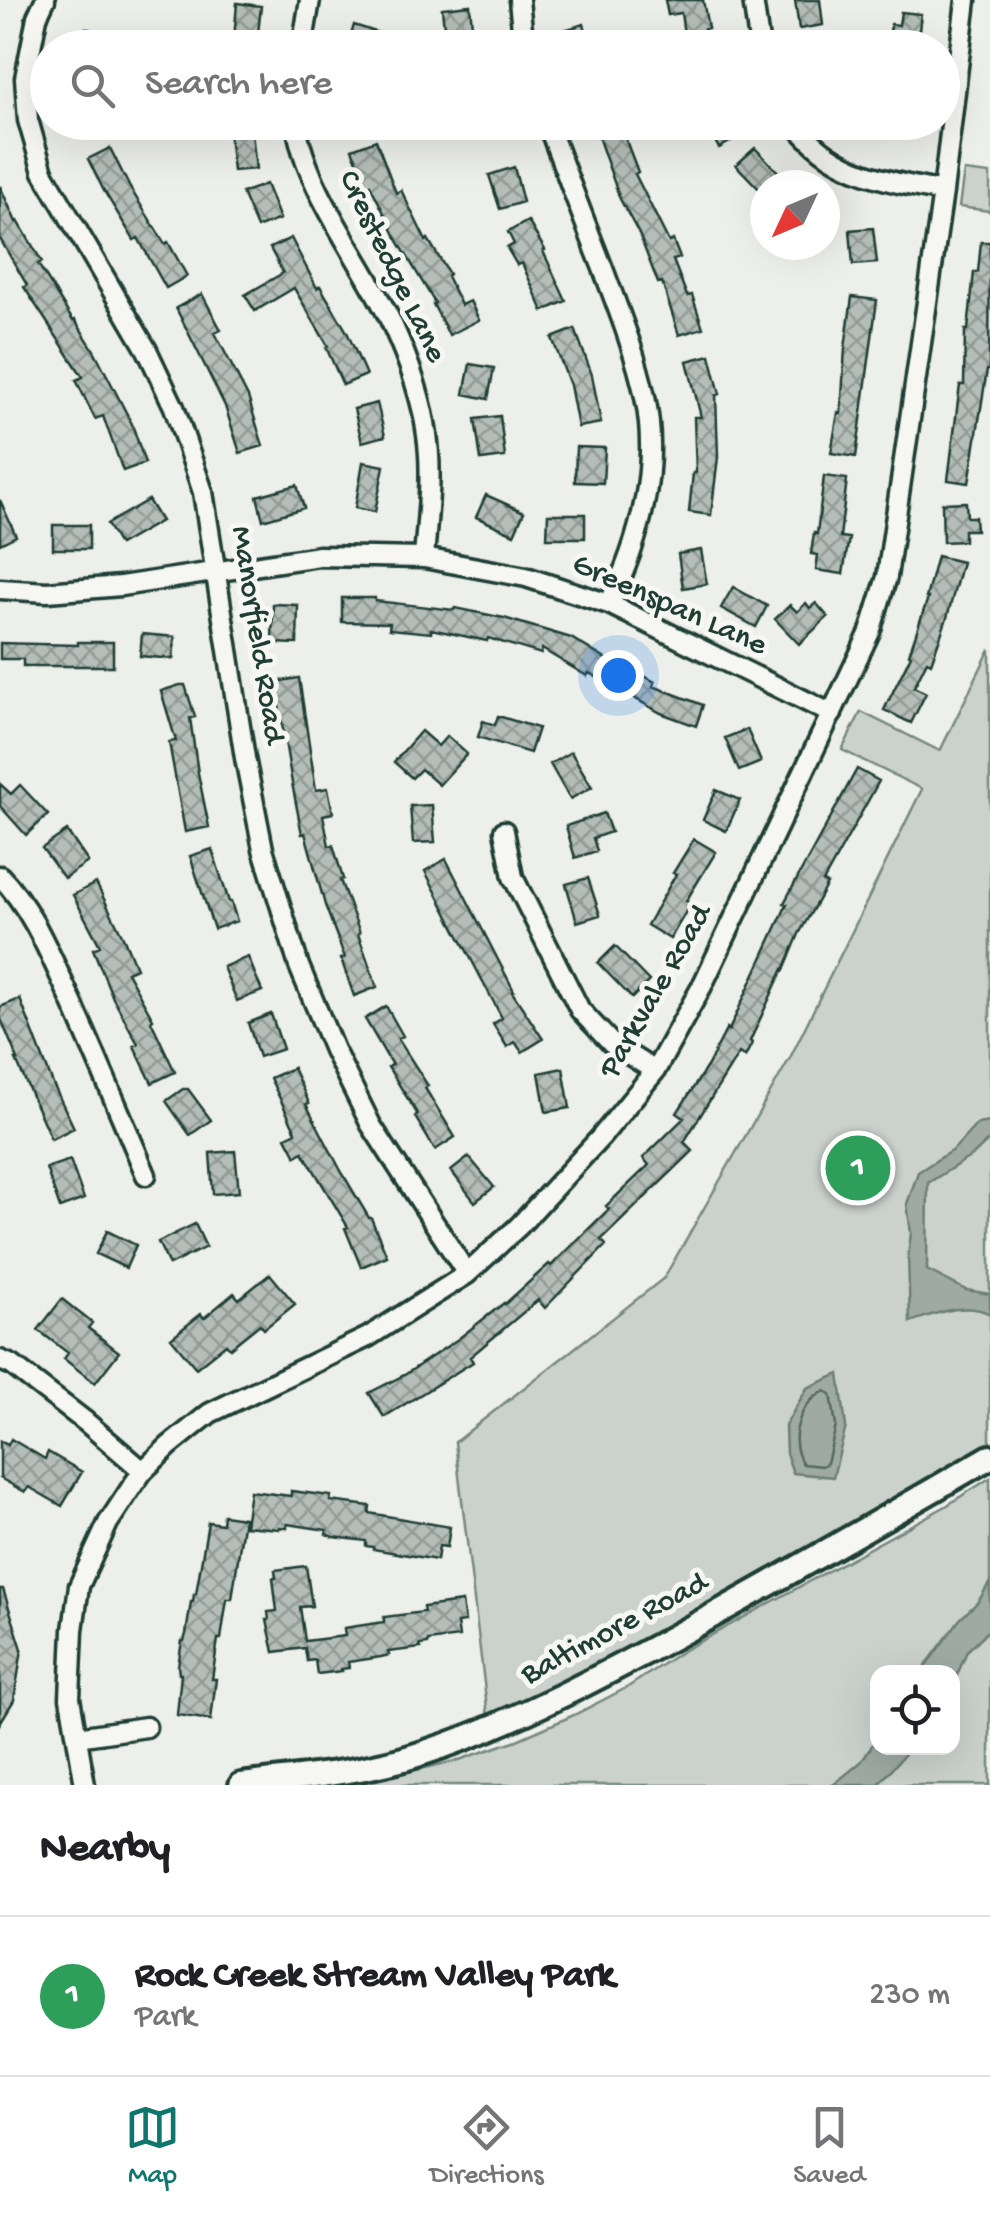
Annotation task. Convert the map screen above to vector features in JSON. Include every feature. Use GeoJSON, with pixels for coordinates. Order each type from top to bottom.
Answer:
{"type":"FeatureCollection","features":[{"type":"Feature","properties":{"kind":"street","name":"Manorfield Road"},"geometry":{"type":"LineString","coordinates":[[34,30],[44,0]]}},
{"type":"Feature","properties":{"kind":"street"},"geometry":{"type":"LineString","coordinates":[[305,30],[310,0]]}},
{"type":"Feature","properties":{"kind":"street"},"geometry":{"type":"LineString","coordinates":[[520,0],[522,30]]}},
{"type":"Feature","properties":{"kind":"street"},"geometry":{"type":"LineString","coordinates":[[753,0],[757,30]]}},
{"type":"Feature","properties":{"kind":"street","name":"Parkvale Road"},"geometry":{"type":"LineString","coordinates":[[960,50],[966,0]]}},
{"type":"Feature","properties":{"kind":"street","name":"Manorfield Road"},"geometry":{"type":"LineString","coordinates":[[30,51],[25,78],[30,127]]}},
{"type":"Feature","properties":{"kind":"street","name":"Manorfield Road"},"geometry":{"type":"LineString","coordinates":[[34,140],[43,172],[147,350],[174,407],[203,492],[263,849],[299,966],[371,1125],[467,1274]]}},
{"type":"Feature","properties":{"kind":"street","name":"Crestedge Lane"},"geometry":{"type":"LineString","coordinates":[[301,140],[313,178],[391,323],[415,382],[430,468],[424,558]]}},
{"type":"Feature","properties":{"kind":"street"},"geometry":{"type":"LineString","coordinates":[[553,140],[629,336],[646,400],[650,454],[645,504],[628,566],[608,604]]}},
{"type":"Feature","properties":{"kind":"street"},"geometry":{"type":"LineString","coordinates":[[812,140],[828,156],[853,170],[943,192]]}},
{"type":"Feature","properties":{"kind":"street","name":"Parkvale Road"},"geometry":{"type":"LineString","coordinates":[[85,1785],[70,1698],[78,1586],[108,1523],[143,1471],[210,1413],[368,1337],[467,1274],[519,1226],[602,1137],[654,1071],[702,986],[870,632],[887,576],[949,140]]}},
{"type":"Feature","properties":{"kind":"street","name":"Greenspan Lane"},"geometry":{"type":"LineString","coordinates":[[0,589],[47,592],[121,586],[319,556],[424,558],[526,577],[608,604],[832,714]]}},
{"type":"Feature","properties":{"kind":"street"},"geometry":{"type":"LineString","coordinates":[[504,831],[512,877],[580,1010],[612,1044],[654,1071]]}},
{"type":"Feature","properties":{"kind":"street"},"geometry":{"type":"LineString","coordinates":[[0,876],[39,932],[146,1175]]}},
{"type":"Feature","properties":{"kind":"street"},"geometry":{"type":"LineString","coordinates":[[0,1360],[86,1422],[143,1471]]}},
{"type":"Feature","properties":{"kind":"street","name":"Baltimore Road"},"geometry":{"type":"LineString","coordinates":[[241,1785],[352,1770],[418,1755],[524,1714],[708,1618],[990,1457]]}},
{"type":"Feature","properties":{"kind":"street"},"geometry":{"type":"LineString","coordinates":[[77,1737],[146,1726]]}},
{"type":"Feature","properties":{"kind":"shaded area"},"geometry":{"type":"Polygon","coordinates":[[[964,171],[990,174],[990,211],[959,207],[964,171]]]}},
{"type":"Feature","properties":{"kind":"shaded area"},"geometry":{"type":"Polygon","coordinates":[[[990,649],[990,1456],[564,1686],[488,1716],[455,1442],[664,1278],[790,1058],[922,789],[842,750],[861,712],[940,751],[990,649]]]}},
{"type":"Feature","properties":{"kind":"shaded area"},"geometry":{"type":"Polygon","coordinates":[[[990,1478],[990,1785],[362,1783],[459,1760],[517,1740],[628,1687],[681,1652],[990,1478]]]}},
{"type":"Feature","properties":{"kind":"water"},"geometry":{"type":"Polygon","coordinates":[[[990,1122],[990,1139],[973,1155],[928,1183],[927,1270],[966,1290],[990,1294],[990,1314],[961,1309],[910,1322],[911,1233],[907,1204],[918,1172],[954,1149],[977,1124],[990,1122]]]}},
{"type":"Feature","properties":{"kind":"water"},"geometry":{"type":"Polygon","coordinates":[[[839,1374],[846,1427],[833,1477],[793,1473],[786,1453],[785,1426],[807,1388],[839,1374]]]}},
{"type":"Feature","properties":{"kind":"water"},"geometry":{"type":"Polygon","coordinates":[[[990,1582],[990,1629],[967,1651],[960,1668],[926,1665],[960,1619],[978,1602],[990,1582]]]}},
{"type":"Feature","properties":{"kind":"water"},"geometry":{"type":"Polygon","coordinates":[[[870,1748],[870,1755],[904,1755],[878,1785],[833,1785],[861,1762],[870,1748]]]}},
{"type":"Feature","properties":{"kind":"building"},"geometry":{"type":"Polygon","coordinates":[[[665,0],[703,0],[708,28],[683,30],[681,13],[668,15],[665,0]]]}},
{"type":"Feature","properties":{"kind":"building"},"geometry":{"type":"Polygon","coordinates":[[[795,0],[820,0],[823,25],[799,29],[795,0]]]}},
{"type":"Feature","properties":{"kind":"building"},"geometry":{"type":"Polygon","coordinates":[[[237,3],[261,6],[258,30],[235,30],[237,3]]]}},
{"type":"Feature","properties":{"kind":"building"},"geometry":{"type":"Polygon","coordinates":[[[470,5],[472,30],[444,30],[442,8],[470,5]]]}},
{"type":"Feature","properties":{"kind":"building"},"geometry":{"type":"Polygon","coordinates":[[[901,12],[921,14],[919,30],[890,30],[891,24],[899,25],[901,12]]]}},
{"type":"Feature","properties":{"kind":"building"},"geometry":{"type":"Polygon","coordinates":[[[584,24],[586,30],[563,30],[584,24]]]}},
{"type":"Feature","properties":{"kind":"building"},"geometry":{"type":"Polygon","coordinates":[[[230,140],[253,140],[256,169],[233,171],[230,140]]]}},
{"type":"Feature","properties":{"kind":"building"},"geometry":{"type":"Polygon","coordinates":[[[376,140],[396,193],[401,190],[426,241],[449,274],[461,305],[470,301],[479,320],[449,335],[435,303],[370,185],[367,186],[352,149],[376,140]]]}},
{"type":"Feature","properties":{"kind":"building"},"geometry":{"type":"Polygon","coordinates":[[[599,140],[626,140],[638,172],[635,174],[669,242],[673,240],[680,258],[673,260],[687,296],[692,295],[703,328],[679,335],[662,282],[658,283],[620,199],[599,140]]]}},
{"type":"Feature","properties":{"kind":"building"},"geometry":{"type":"Polygon","coordinates":[[[714,140],[733,140],[719,148],[714,140]]]}},
{"type":"Feature","properties":{"kind":"building"},"geometry":{"type":"Polygon","coordinates":[[[110,148],[130,188],[187,276],[166,288],[88,159],[110,148]]]}},
{"type":"Feature","properties":{"kind":"building"},"geometry":{"type":"Polygon","coordinates":[[[755,148],[776,170],[750,170],[750,180],[736,165],[755,148]]]}},
{"type":"Feature","properties":{"kind":"building"},"geometry":{"type":"Polygon","coordinates":[[[514,167],[523,202],[500,209],[489,175],[514,167]]]}},
{"type":"Feature","properties":{"kind":"building"},"geometry":{"type":"Polygon","coordinates":[[[266,184],[280,219],[257,228],[242,193],[266,184]]]}},
{"type":"Feature","properties":{"kind":"building"},"geometry":{"type":"Polygon","coordinates":[[[0,186],[16,222],[42,262],[38,264],[95,352],[132,424],[145,463],[123,471],[103,416],[95,419],[76,380],[83,377],[24,287],[27,285],[0,239],[0,186]]]}},
{"type":"Feature","properties":{"kind":"building"},"geometry":{"type":"Polygon","coordinates":[[[528,221],[566,301],[543,311],[522,263],[517,265],[507,248],[514,244],[508,232],[528,221]]]}},
{"type":"Feature","properties":{"kind":"building"},"geometry":{"type":"Polygon","coordinates":[[[873,228],[877,263],[853,265],[850,230],[873,228]]]}},
{"type":"Feature","properties":{"kind":"building"},"geometry":{"type":"Polygon","coordinates":[[[291,238],[317,288],[320,286],[347,332],[366,375],[343,385],[328,346],[294,288],[255,311],[245,295],[283,273],[270,248],[291,238]]]}},
{"type":"Feature","properties":{"kind":"building"},"geometry":{"type":"Polygon","coordinates":[[[981,242],[990,242],[989,370],[969,483],[948,480],[960,385],[964,385],[965,330],[981,242]]]}},
{"type":"Feature","properties":{"kind":"building"},"geometry":{"type":"Polygon","coordinates":[[[202,294],[221,330],[215,333],[248,397],[263,446],[240,453],[225,406],[176,308],[202,294]]]}},
{"type":"Feature","properties":{"kind":"building"},"geometry":{"type":"Polygon","coordinates":[[[852,297],[877,300],[856,457],[831,453],[838,413],[841,414],[852,297]]]}},
{"type":"Feature","properties":{"kind":"building"},"geometry":{"type":"Polygon","coordinates":[[[575,329],[592,375],[601,423],[578,427],[570,385],[552,338],[575,329]]]}},
{"type":"Feature","properties":{"kind":"building"},"geometry":{"type":"Polygon","coordinates":[[[710,355],[720,394],[716,395],[718,457],[711,515],[689,512],[696,473],[694,417],[701,417],[687,361],[710,355]]]}},
{"type":"Feature","properties":{"kind":"building"},"geometry":{"type":"Polygon","coordinates":[[[470,364],[494,368],[488,399],[464,394],[470,364]]]}},
{"type":"Feature","properties":{"kind":"building"},"geometry":{"type":"Polygon","coordinates":[[[377,403],[385,436],[362,442],[354,409],[377,403]]]}},
{"type":"Feature","properties":{"kind":"building"},"geometry":{"type":"Polygon","coordinates":[[[500,416],[505,457],[481,460],[475,419],[500,416]]]}},
{"type":"Feature","properties":{"kind":"building"},"geometry":{"type":"Polygon","coordinates":[[[576,447],[605,448],[603,483],[575,482],[576,447]]]}},
{"type":"Feature","properties":{"kind":"building"},"geometry":{"type":"Polygon","coordinates":[[[363,462],[384,466],[375,512],[355,508],[363,462]]]}},
{"type":"Feature","properties":{"kind":"building"},"geometry":{"type":"Polygon","coordinates":[[[824,476],[847,479],[840,537],[849,538],[843,574],[816,570],[818,555],[811,554],[824,476]]]}},
{"type":"Feature","properties":{"kind":"building"},"geometry":{"type":"Polygon","coordinates":[[[297,485],[304,508],[263,520],[257,496],[297,485]]]}},
{"type":"Feature","properties":{"kind":"building"},"geometry":{"type":"Polygon","coordinates":[[[486,495],[524,512],[514,534],[476,517],[486,495]]]}},
{"type":"Feature","properties":{"kind":"building"},"geometry":{"type":"Polygon","coordinates":[[[0,500],[16,536],[0,544],[0,500]]]}},
{"type":"Feature","properties":{"kind":"building"},"geometry":{"type":"Polygon","coordinates":[[[148,500],[161,521],[119,545],[107,524],[148,500]]]}},
{"type":"Feature","properties":{"kind":"building"},"geometry":{"type":"Polygon","coordinates":[[[966,502],[967,517],[975,517],[976,530],[964,530],[964,541],[943,542],[942,503],[966,502]]]}},
{"type":"Feature","properties":{"kind":"building"},"geometry":{"type":"Polygon","coordinates":[[[548,514],[585,514],[585,538],[547,538],[548,514]]]}},
{"type":"Feature","properties":{"kind":"building"},"geometry":{"type":"Polygon","coordinates":[[[53,525],[89,525],[89,549],[53,549],[53,525]]]}},
{"type":"Feature","properties":{"kind":"building"},"geometry":{"type":"Polygon","coordinates":[[[701,550],[707,584],[683,588],[678,554],[701,550]]]}},
{"type":"Feature","properties":{"kind":"building"},"geometry":{"type":"Polygon","coordinates":[[[937,556],[962,562],[931,663],[927,661],[914,687],[926,693],[911,723],[884,710],[911,655],[937,556]]]}},
{"type":"Feature","properties":{"kind":"building"},"geometry":{"type":"Polygon","coordinates":[[[733,587],[767,606],[756,627],[721,608],[733,587]]]}},
{"type":"Feature","properties":{"kind":"building"},"geometry":{"type":"Polygon","coordinates":[[[342,598],[375,598],[504,618],[571,638],[617,666],[619,662],[655,682],[653,686],[703,705],[696,726],[661,713],[589,673],[587,676],[542,649],[541,654],[488,638],[487,641],[431,629],[431,633],[389,629],[390,623],[342,622],[342,598]]]}},
{"type":"Feature","properties":{"kind":"building"},"geometry":{"type":"Polygon","coordinates":[[[806,603],[810,608],[816,603],[828,617],[799,644],[775,619],[790,605],[797,612],[806,603]]]}},
{"type":"Feature","properties":{"kind":"building"},"geometry":{"type":"Polygon","coordinates":[[[273,604],[298,605],[297,644],[272,643],[273,604]]]}},
{"type":"Feature","properties":{"kind":"building"},"geometry":{"type":"Polygon","coordinates":[[[142,634],[175,637],[173,659],[140,656],[142,634]]]}},
{"type":"Feature","properties":{"kind":"building"},"geometry":{"type":"Polygon","coordinates":[[[113,642],[113,666],[23,666],[23,659],[0,659],[0,643],[113,642]]]}},
{"type":"Feature","properties":{"kind":"building"},"geometry":{"type":"Polygon","coordinates":[[[299,678],[316,790],[328,788],[333,813],[323,815],[329,846],[333,845],[343,879],[340,880],[377,987],[354,996],[305,833],[302,834],[292,783],[275,682],[299,678]]]}},
{"type":"Feature","properties":{"kind":"building"},"geometry":{"type":"Polygon","coordinates":[[[185,685],[195,717],[190,718],[209,827],[185,832],[169,742],[176,741],[161,691],[185,685]]]}},
{"type":"Feature","properties":{"kind":"building"},"geometry":{"type":"Polygon","coordinates":[[[498,716],[538,728],[530,753],[478,737],[483,721],[495,725],[498,716]]]}},
{"type":"Feature","properties":{"kind":"building"},"geometry":{"type":"Polygon","coordinates":[[[747,729],[761,762],[739,771],[725,738],[747,729]]]}},
{"type":"Feature","properties":{"kind":"building"},"geometry":{"type":"Polygon","coordinates":[[[421,731],[438,746],[447,736],[467,754],[439,785],[421,769],[412,778],[394,762],[421,731]]]}},
{"type":"Feature","properties":{"kind":"building"},"geometry":{"type":"Polygon","coordinates":[[[571,752],[592,787],[570,799],[550,764],[571,752]]]}},
{"type":"Feature","properties":{"kind":"building"},"geometry":{"type":"Polygon","coordinates":[[[857,769],[879,781],[823,882],[827,884],[799,934],[745,1057],[739,1053],[684,1142],[693,1151],[601,1240],[606,1245],[545,1308],[538,1300],[470,1357],[473,1362],[384,1417],[369,1393],[458,1339],[551,1266],[649,1165],[643,1158],[684,1118],[677,1113],[729,1030],[787,904],[784,903],[857,769]]]}},
{"type":"Feature","properties":{"kind":"building"},"geometry":{"type":"Polygon","coordinates":[[[0,784],[11,794],[20,785],[48,815],[26,835],[0,806],[0,784]]]}},
{"type":"Feature","properties":{"kind":"building"},"geometry":{"type":"Polygon","coordinates":[[[716,790],[740,800],[726,831],[703,820],[716,790]]]}},
{"type":"Feature","properties":{"kind":"building"},"geometry":{"type":"Polygon","coordinates":[[[432,805],[435,842],[413,843],[410,806],[432,805]]]}},
{"type":"Feature","properties":{"kind":"building"},"geometry":{"type":"Polygon","coordinates":[[[604,813],[611,832],[593,838],[597,851],[575,858],[566,826],[604,813]]]}},
{"type":"Feature","properties":{"kind":"building"},"geometry":{"type":"Polygon","coordinates":[[[67,831],[88,862],[64,878],[42,848],[67,831]]]}},
{"type":"Feature","properties":{"kind":"building"},"geometry":{"type":"Polygon","coordinates":[[[694,839],[716,852],[686,901],[691,903],[670,939],[647,925],[694,839]]]}},
{"type":"Feature","properties":{"kind":"building"},"geometry":{"type":"Polygon","coordinates":[[[212,849],[237,921],[214,929],[190,856],[212,849]]]}},
{"type":"Feature","properties":{"kind":"building"},"geometry":{"type":"Polygon","coordinates":[[[446,859],[512,992],[543,1039],[522,1052],[515,1042],[507,1047],[493,1024],[502,1018],[425,871],[446,859]]]}},
{"type":"Feature","properties":{"kind":"building"},"geometry":{"type":"Polygon","coordinates":[[[588,878],[600,915],[577,922],[566,884],[588,878]]]}},
{"type":"Feature","properties":{"kind":"building"},"geometry":{"type":"Polygon","coordinates":[[[96,883],[136,968],[127,972],[153,1019],[175,1072],[152,1083],[93,949],[100,946],[73,895],[96,883]]]}},
{"type":"Feature","properties":{"kind":"building"},"geometry":{"type":"Polygon","coordinates":[[[615,946],[649,981],[632,998],[598,963],[615,946]]]}},
{"type":"Feature","properties":{"kind":"building"},"geometry":{"type":"Polygon","coordinates":[[[248,957],[262,991],[237,1001],[223,967],[248,957]]]}},
{"type":"Feature","properties":{"kind":"building"},"geometry":{"type":"Polygon","coordinates":[[[20,999],[74,1128],[51,1139],[0,1017],[0,1007],[20,999]]]}},
{"type":"Feature","properties":{"kind":"building"},"geometry":{"type":"Polygon","coordinates":[[[386,1006],[403,1036],[398,1039],[455,1137],[435,1150],[365,1019],[386,1006]]]}},
{"type":"Feature","properties":{"kind":"building"},"geometry":{"type":"Polygon","coordinates":[[[271,1014],[283,1049],[259,1057],[248,1023],[271,1014]]]}},
{"type":"Feature","properties":{"kind":"building"},"geometry":{"type":"Polygon","coordinates":[[[293,1068],[309,1103],[306,1104],[371,1218],[387,1256],[361,1267],[345,1228],[348,1227],[303,1152],[296,1156],[286,1137],[296,1132],[270,1078],[293,1068]]]}},
{"type":"Feature","properties":{"kind":"building"},"geometry":{"type":"Polygon","coordinates":[[[563,1068],[570,1108],[546,1112],[539,1073],[563,1068]]]}},
{"type":"Feature","properties":{"kind":"building"},"geometry":{"type":"Polygon","coordinates":[[[188,1089],[211,1120],[190,1135],[166,1101],[188,1089]]]}},
{"type":"Feature","properties":{"kind":"building"},"geometry":{"type":"Polygon","coordinates":[[[235,1151],[239,1192],[213,1194],[210,1153],[235,1151]]]}},
{"type":"Feature","properties":{"kind":"building"},"geometry":{"type":"Polygon","coordinates":[[[469,1157],[494,1187],[475,1202],[451,1171],[469,1157]]]}},
{"type":"Feature","properties":{"kind":"building"},"geometry":{"type":"Polygon","coordinates":[[[70,1160],[84,1199],[60,1208],[46,1168],[70,1160]]]}},
{"type":"Feature","properties":{"kind":"building"},"geometry":{"type":"Polygon","coordinates":[[[195,1224],[206,1247],[169,1265],[158,1242],[195,1224]]]}},
{"type":"Feature","properties":{"kind":"building"},"geometry":{"type":"Polygon","coordinates":[[[107,1231],[136,1245],[126,1268],[96,1254],[107,1231]]]}},
{"type":"Feature","properties":{"kind":"building"},"geometry":{"type":"Polygon","coordinates":[[[270,1274],[295,1304],[264,1329],[260,1324],[196,1368],[171,1338],[234,1293],[239,1299],[270,1274]]]}},
{"type":"Feature","properties":{"kind":"building"},"geometry":{"type":"Polygon","coordinates":[[[62,1299],[92,1323],[88,1328],[119,1352],[95,1383],[64,1359],[68,1353],[38,1330],[62,1299]]]}},
{"type":"Feature","properties":{"kind":"building"},"geometry":{"type":"Polygon","coordinates":[[[11,1439],[45,1459],[48,1452],[82,1472],[62,1506],[29,1487],[25,1492],[0,1478],[0,1441],[8,1445],[11,1439]]]}},
{"type":"Feature","properties":{"kind":"building"},"geometry":{"type":"Polygon","coordinates":[[[250,1491],[331,1496],[330,1501],[370,1506],[369,1513],[450,1527],[447,1547],[439,1546],[437,1560],[373,1549],[366,1546],[366,1541],[334,1537],[326,1534],[327,1530],[287,1524],[287,1528],[279,1529],[245,1526],[250,1491]]]}},
{"type":"Feature","properties":{"kind":"building"},"geometry":{"type":"Polygon","coordinates":[[[223,1515],[244,1518],[232,1599],[227,1599],[218,1639],[211,1720],[177,1715],[181,1674],[178,1666],[208,1522],[222,1524],[223,1515]]]}},
{"type":"Feature","properties":{"kind":"building"},"geometry":{"type":"Polygon","coordinates":[[[306,1566],[312,1606],[300,1607],[305,1641],[345,1636],[344,1628],[424,1612],[423,1607],[462,1602],[465,1622],[457,1623],[459,1637],[428,1641],[421,1648],[348,1662],[349,1668],[342,1671],[317,1674],[315,1660],[307,1661],[305,1648],[274,1652],[267,1620],[268,1612],[277,1611],[275,1570],[306,1566]]]}},
{"type":"Feature","properties":{"kind":"building"},"geometry":{"type":"Polygon","coordinates":[[[0,1589],[22,1649],[14,1700],[0,1723],[0,1589]]]}},
{"type":"Feature","properties":{"kind":"place","name":"Rock Creek Stream Valley Park"},"geometry":{"type":"Point","coordinates":[858,1168]}}]}
